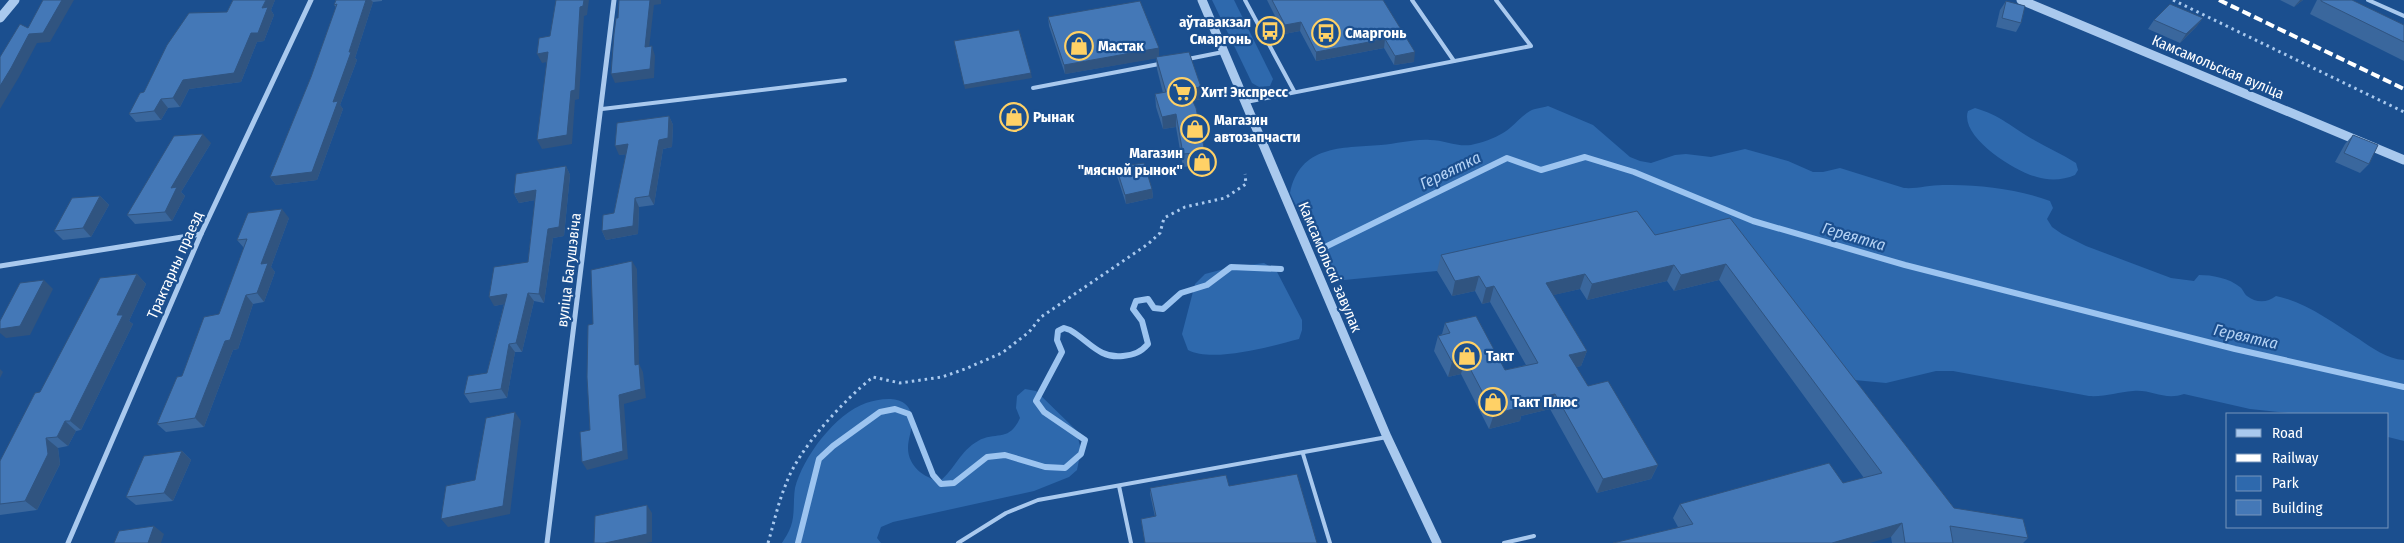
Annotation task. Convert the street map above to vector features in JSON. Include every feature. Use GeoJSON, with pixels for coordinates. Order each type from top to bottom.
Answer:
{"type":"FeatureCollection","features":[{"type":"Feature","properties":{"kind":"street"},"geometry":{"type":"LineString","coordinates":[[0,18],[14,0]]}},
{"type":"Feature","properties":{"kind":"street","name":"Трактарны праезд"},"geometry":{"type":"LineString","coordinates":[[68,543],[201,234],[311,0]]}},
{"type":"Feature","properties":{"kind":"street","name":"вуліца Багушэвіча"},"geometry":{"type":"LineString","coordinates":[[547,543],[614,0]]}},
{"type":"Feature","properties":{"kind":"street","name":"Камсамольскі завулак"},"geometry":{"type":"LineString","coordinates":[[1202,0],[1387,437],[1437,543]]}},
{"type":"Feature","properties":{"kind":"street","name":"Камсамольская вуліца"},"geometry":{"type":"LineString","coordinates":[[2021,0],[2404,160]]}},
{"type":"Feature","properties":{"kind":"street"},"geometry":{"type":"LineString","coordinates":[[0,266],[201,234]]}},
{"type":"Feature","properties":{"kind":"lane"},"geometry":{"type":"LineString","coordinates":[[1245,0],[1294,91]]}},
{"type":"Feature","properties":{"kind":"lane"},"geometry":{"type":"LineString","coordinates":[[1412,0],[1454,61]]}},
{"type":"Feature","properties":{"kind":"lane"},"geometry":{"type":"LineString","coordinates":[[1245,102],[1531,46],[1496,0]]}},
{"type":"Feature","properties":{"kind":"lane"},"geometry":{"type":"LineString","coordinates":[[2368,0],[2404,16]]}},
{"type":"Feature","properties":{"kind":"lane"},"geometry":{"type":"LineString","coordinates":[[1185,60],[1223,52]]}},
{"type":"Feature","properties":{"kind":"lane"},"geometry":{"type":"LineString","coordinates":[[1033,88],[1166,63]]}},
{"type":"Feature","properties":{"kind":"lane"},"geometry":{"type":"LineString","coordinates":[[602,109],[845,80]]}},
{"type":"Feature","properties":{"kind":"lane"},"geometry":{"type":"LineString","coordinates":[[958,543],[1006,512],[1038,500],[1303,454],[1387,437]]}},
{"type":"Feature","properties":{"kind":"lane"},"geometry":{"type":"LineString","coordinates":[[1303,454],[1330,543]]}},
{"type":"Feature","properties":{"kind":"lane"},"geometry":{"type":"LineString","coordinates":[[1119,486],[1131,543]]}},
{"type":"Feature","properties":{"kind":"lane"},"geometry":{"type":"LineString","coordinates":[[1504,543],[1534,536]]}},
{"type":"Feature","properties":{"kind":"path"},"geometry":{"type":"LineString","coordinates":[[2173,0],[2404,112]]}},
{"type":"Feature","properties":{"kind":"path"},"geometry":{"type":"LineString","coordinates":[[768,543],[786,482],[803,453],[850,395],[873,377],[900,383],[942,377],[1002,353],[1029,332],[1041,317],[1160,234],[1164,218],[1184,207],[1220,201],[1237,193],[1246,184],[1245,174]]}},
{"type":"Feature","properties":{"kind":"green space"},"geometry":{"type":"Polygon","coordinates":[[[1212,0],[1234,0],[1273,79],[1270,86],[1259,87],[1252,83],[1212,0]]]}},
{"type":"Feature","properties":{"kind":"green space"},"geometry":{"type":"Polygon","coordinates":[[[1548,106],[1593,125],[1630,157],[1651,163],[1675,155],[1686,154],[1711,157],[1745,149],[1788,161],[1813,172],[1840,168],[1904,188],[1943,185],[1984,186],[2011,190],[2050,201],[2053,208],[2047,219],[2052,227],[2086,246],[2171,278],[2194,281],[2199,275],[2226,279],[2240,287],[2247,296],[2258,301],[2269,300],[2276,296],[2287,299],[2319,314],[2380,352],[2392,358],[2404,360],[2404,441],[2389,437],[2389,413],[2288,413],[2250,409],[2184,394],[2164,396],[2140,391],[2089,396],[1953,371],[1936,371],[1886,383],[1833,378],[1723,233],[1437,271],[1344,280],[1333,277],[1328,272],[1290,193],[1295,177],[1303,166],[1313,158],[1324,152],[1337,149],[1417,140],[1435,140],[1471,145],[1488,140],[1507,131],[1523,116],[1534,109],[1548,106]]]}},
{"type":"Feature","properties":{"kind":"green space"},"geometry":{"type":"Polygon","coordinates":[[[1975,108],[1999,118],[2076,163],[2078,170],[2075,175],[2066,178],[2046,179],[2028,174],[2004,161],[1991,152],[1972,132],[1968,121],[1968,111],[1975,108]]]}},
{"type":"Feature","properties":{"kind":"green space"},"geometry":{"type":"Polygon","coordinates":[[[1264,263],[1276,270],[1302,320],[1302,330],[1299,339],[1259,349],[1227,354],[1199,354],[1188,350],[1182,334],[1195,284],[1205,274],[1228,268],[1264,263]]]}},
{"type":"Feature","properties":{"kind":"green space"},"geometry":{"type":"Polygon","coordinates":[[[1025,389],[1036,391],[1076,430],[1081,450],[1077,470],[1069,477],[1034,491],[893,522],[881,527],[877,538],[881,543],[782,543],[791,526],[795,488],[805,463],[822,438],[854,409],[866,403],[887,399],[894,399],[906,404],[912,418],[908,448],[911,460],[914,466],[923,474],[940,481],[972,445],[985,438],[1007,434],[1016,426],[1020,418],[1016,408],[1017,396],[1025,389]]]}},
{"type":"Feature","properties":{"kind":"building"},"geometry":{"type":"Polygon","coordinates":[[[43,0],[62,0],[43,33],[29,34],[0,86],[0,57],[20,24],[28,28],[43,0]]]}},
{"type":"Feature","properties":{"kind":"building"},"geometry":{"type":"Polygon","coordinates":[[[233,0],[266,0],[262,8],[268,7],[258,33],[251,33],[234,73],[183,80],[173,98],[161,99],[154,111],[129,114],[140,93],[144,92],[167,45],[189,13],[227,12],[233,0]]]}},
{"type":"Feature","properties":{"kind":"building"},"geometry":{"type":"Polygon","coordinates":[[[336,0],[366,0],[349,52],[351,52],[333,102],[338,101],[312,172],[270,177],[311,77],[337,4],[334,5],[336,0]]]}},
{"type":"Feature","properties":{"kind":"building"},"geometry":{"type":"Polygon","coordinates":[[[556,0],[584,0],[583,6],[580,7],[575,90],[571,91],[567,135],[537,140],[548,52],[537,54],[539,38],[550,36],[556,0]]]}},
{"type":"Feature","properties":{"kind":"building"},"geometry":{"type":"Polygon","coordinates":[[[619,0],[650,0],[645,47],[652,46],[650,69],[611,74],[619,0]]]}},
{"type":"Feature","properties":{"kind":"building","name":"Смаргонь"},"geometry":{"type":"Polygon","coordinates":[[[1272,0],[1383,0],[1415,52],[1395,56],[1385,39],[1316,52],[1301,22],[1285,25],[1272,0]]]}},
{"type":"Feature","properties":{"kind":"building"},"geometry":{"type":"Polygon","coordinates":[[[2352,0],[2404,25],[2404,42],[2321,1],[2352,0]]]}},
{"type":"Feature","properties":{"kind":"building"},"geometry":{"type":"Polygon","coordinates":[[[1140,1],[1159,48],[1064,65],[1048,17],[1140,1]]]}},
{"type":"Feature","properties":{"kind":"building"},"geometry":{"type":"Polygon","coordinates":[[[2006,1],[2025,6],[2021,23],[2002,18],[2006,1]]]}},
{"type":"Feature","properties":{"kind":"building"},"geometry":{"type":"Polygon","coordinates":[[[2170,4],[2203,18],[2186,34],[2154,20],[2170,4]]]}},
{"type":"Feature","properties":{"kind":"building"},"geometry":{"type":"Polygon","coordinates":[[[1019,30],[1031,73],[964,85],[954,41],[1019,30]]]}},
{"type":"Feature","properties":{"kind":"building"},"geometry":{"type":"Polygon","coordinates":[[[1189,52],[1201,87],[1187,89],[1196,108],[1205,152],[1183,154],[1176,114],[1162,117],[1155,94],[1166,92],[1156,57],[1189,52]]]}},
{"type":"Feature","properties":{"kind":"building"},"geometry":{"type":"Polygon","coordinates":[[[669,116],[668,138],[659,140],[649,196],[635,198],[633,226],[602,231],[603,215],[614,213],[628,144],[615,146],[617,123],[669,116]]]}},
{"type":"Feature","properties":{"kind":"building"},"geometry":{"type":"Polygon","coordinates":[[[203,134],[171,188],[177,187],[165,212],[127,215],[174,136],[203,134]]]}},
{"type":"Feature","properties":{"kind":"building"},"geometry":{"type":"Polygon","coordinates":[[[2353,135],[2378,145],[2369,164],[2344,153],[2353,135]]]}},
{"type":"Feature","properties":{"kind":"building"},"geometry":{"type":"Polygon","coordinates":[[[1144,163],[1152,189],[1125,195],[1116,167],[1144,163]]]}},
{"type":"Feature","properties":{"kind":"building"},"geometry":{"type":"Polygon","coordinates":[[[566,166],[559,227],[548,229],[539,294],[528,293],[516,343],[509,344],[501,389],[464,394],[468,376],[487,373],[507,294],[489,297],[494,267],[528,262],[536,190],[514,194],[516,174],[566,166]]]}},
{"type":"Feature","properties":{"kind":"building"},"geometry":{"type":"Polygon","coordinates":[[[100,196],[83,228],[54,231],[72,198],[100,196]]]}},
{"type":"Feature","properties":{"kind":"building"},"geometry":{"type":"Polygon","coordinates":[[[282,209],[261,264],[268,263],[257,293],[246,295],[230,340],[225,341],[195,418],[157,424],[177,377],[182,376],[204,317],[219,314],[247,239],[237,240],[248,213],[282,209]]]}},
{"type":"Feature","properties":{"kind":"building"},"geometry":{"type":"Polygon","coordinates":[[[1637,211],[1655,235],[1730,218],[1954,508],[2023,519],[2028,538],[1950,526],[1953,543],[1905,543],[1902,523],[1832,543],[1613,543],[1693,524],[1680,504],[1829,463],[1843,483],[1882,473],[1726,264],[1681,275],[1674,265],[1592,284],[1585,274],[1546,283],[1587,351],[1569,355],[1588,386],[1608,381],[1658,465],[1603,479],[1555,394],[1522,402],[1525,406],[1494,414],[1465,359],[1452,362],[1438,336],[1450,333],[1445,323],[1476,316],[1505,370],[1538,363],[1494,286],[1486,288],[1479,276],[1455,281],[1441,255],[1637,211]]]}},
{"type":"Feature","properties":{"kind":"building"},"geometry":{"type":"Polygon","coordinates":[[[632,261],[635,365],[639,364],[641,389],[619,395],[623,451],[582,462],[580,432],[590,430],[587,377],[588,325],[593,324],[591,270],[632,261]]]}},
{"type":"Feature","properties":{"kind":"building"},"geometry":{"type":"Polygon","coordinates":[[[137,274],[117,315],[123,315],[70,421],[65,421],[57,437],[46,438],[48,454],[25,501],[0,504],[0,461],[35,393],[40,392],[100,278],[137,274]]]}},
{"type":"Feature","properties":{"kind":"building"},"geometry":{"type":"Polygon","coordinates":[[[44,280],[20,326],[0,329],[0,321],[20,283],[44,280]]]}},
{"type":"Feature","properties":{"kind":"building"},"geometry":{"type":"Polygon","coordinates":[[[515,412],[503,506],[441,519],[446,486],[475,480],[486,418],[515,412]]]}},
{"type":"Feature","properties":{"kind":"building"},"geometry":{"type":"Polygon","coordinates":[[[182,451],[164,493],[126,497],[144,456],[182,451]]]}},
{"type":"Feature","properties":{"kind":"building"},"geometry":{"type":"Polygon","coordinates":[[[1297,474],[1317,543],[1145,543],[1141,519],[1156,516],[1150,488],[1226,475],[1229,486],[1297,474]]]}},
{"type":"Feature","properties":{"kind":"building"},"geometry":{"type":"Polygon","coordinates":[[[647,505],[647,534],[605,543],[594,543],[595,516],[647,505]]]}},
{"type":"Feature","properties":{"kind":"building"},"geometry":{"type":"Polygon","coordinates":[[[154,526],[148,543],[114,543],[119,531],[154,526]]]}},
{"type":"Feature","properties":{"kind":"waterway","name":"Гервятка"},"geometry":{"type":"LineString","coordinates":[[1321,249],[1507,158],[1541,170],[1585,157],[1634,172],[1753,221],[1905,265],[2235,349],[2404,387]]}},
{"type":"Feature","properties":{"kind":"waterway","name":"Гервятка"},"geometry":{"type":"LineString","coordinates":[[798,543],[819,459],[833,446],[880,412],[895,409],[909,414],[933,475],[941,484],[954,483],[987,457],[1005,455],[1045,467],[1065,468],[1081,454],[1085,440],[1044,412],[1036,401],[1062,352],[1057,340],[1058,331],[1064,328],[1070,330],[1107,355],[1131,355],[1140,351],[1148,344],[1142,321],[1133,309],[1136,301],[1148,299],[1154,308],[1163,309],[1181,293],[1207,285],[1231,267],[1281,269]]}},
{"type":"Feature","properties":{"kind":"railway"},"geometry":{"type":"LineString","coordinates":[[2219,0],[2404,89]]}},
{"type":"Feature","properties":{"kind":"place","name":"аўтавакзал Смаргонь"},"geometry":{"type":"Point","coordinates":[1270,31]}},
{"type":"Feature","properties":{"kind":"place","name":"Смаргонь"},"geometry":{"type":"Point","coordinates":[1326,33]}},
{"type":"Feature","properties":{"kind":"place","name":"Мастак"},"geometry":{"type":"Point","coordinates":[1079,46]}},
{"type":"Feature","properties":{"kind":"place","name":"Хит! Экспресс"},"geometry":{"type":"Point","coordinates":[1182,92]}},
{"type":"Feature","properties":{"kind":"place","name":"Рынак"},"geometry":{"type":"Point","coordinates":[1014,117]}},
{"type":"Feature","properties":{"kind":"place","name":"Магазин автозапчасти"},"geometry":{"type":"Point","coordinates":[1195,129]}},
{"type":"Feature","properties":{"kind":"place","name":"Магазин \"мясной рынок\""},"geometry":{"type":"Point","coordinates":[1202,162]}},
{"type":"Feature","properties":{"kind":"place","name":"Такт"},"geometry":{"type":"Point","coordinates":[1467,356]}},
{"type":"Feature","properties":{"kind":"place","name":"Такт Плюс"},"geometry":{"type":"Point","coordinates":[1493,402]}}]}
